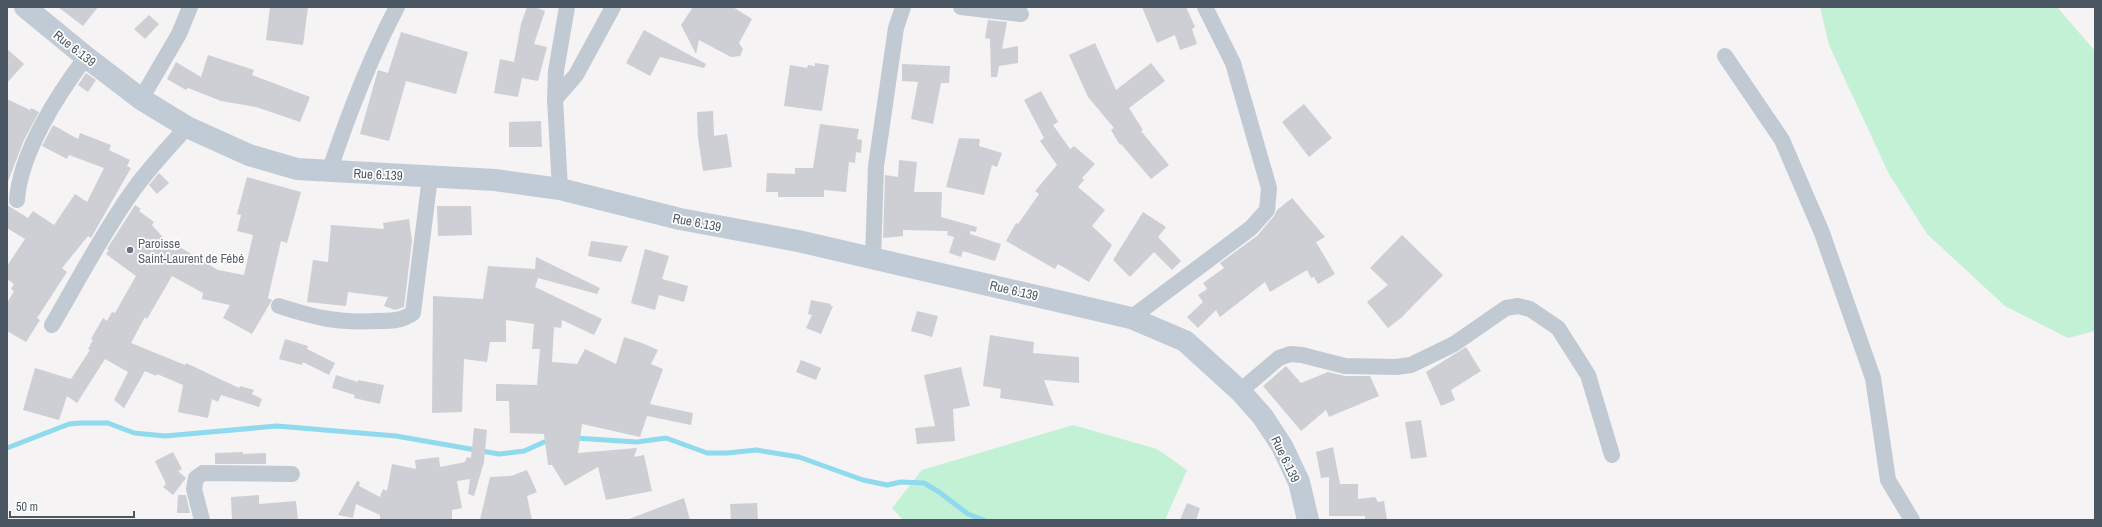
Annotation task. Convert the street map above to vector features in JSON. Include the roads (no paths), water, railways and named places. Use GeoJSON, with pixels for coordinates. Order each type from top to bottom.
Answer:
{"type":"FeatureCollection","features":[{"type":"Feature","properties":{"kind":"street","name":"Rue 6.139"},"geometry":{"type":"LineString","coordinates":[[25,7],[86,57],[141,99],[187,127],[249,155],[297,169],[329,172],[495,180],[560,189],[680,219],[798,241],[1131,318],[1185,341],[1240,391],[1263,417],[1282,446],[1298,482],[1308,520]]}},
{"type":"Feature","properties":{"kind":"street"},"geometry":{"type":"LineString","coordinates":[[141,99],[178,34],[190,7]]}},
{"type":"Feature","properties":{"kind":"street"},"geometry":{"type":"LineString","coordinates":[[329,172],[352,106],[381,39],[397,7]]}},
{"type":"Feature","properties":{"kind":"street"},"geometry":{"type":"LineString","coordinates":[[560,189],[555,99],[556,71],[567,7]]}},
{"type":"Feature","properties":{"kind":"street"},"geometry":{"type":"LineString","coordinates":[[555,99],[566,89],[576,75],[613,7]]}},
{"type":"Feature","properties":{"kind":"street"},"geometry":{"type":"LineString","coordinates":[[873,259],[876,166],[896,28],[903,7]]}},
{"type":"Feature","properties":{"kind":"street"},"geometry":{"type":"LineString","coordinates":[[961,7],[1021,14]]}},
{"type":"Feature","properties":{"kind":"street"},"geometry":{"type":"LineString","coordinates":[[1131,318],[1251,228],[1267,210],[1269,188],[1233,63],[1205,7]]}},
{"type":"Feature","properties":{"kind":"street"},"geometry":{"type":"LineString","coordinates":[[1725,56],[1782,140],[1822,233],[1873,378],[1888,480],[1906,513],[1912,520]]}},
{"type":"Feature","properties":{"kind":"street"},"geometry":{"type":"LineString","coordinates":[[17,200],[20,174],[31,150],[56,99],[86,57]]}},
{"type":"Feature","properties":{"kind":"street"},"geometry":{"type":"LineString","coordinates":[[52,326],[101,240],[132,192],[160,156],[187,127]]}},
{"type":"Feature","properties":{"kind":"street"},"geometry":{"type":"LineString","coordinates":[[279,306],[310,316],[337,322],[393,321],[406,317],[412,313],[430,177]]}},
{"type":"Feature","properties":{"kind":"street"},"geometry":{"type":"LineString","coordinates":[[1240,391],[1279,358],[1290,354],[1302,355],[1345,366],[1396,367],[1412,365],[1454,344],[1506,308],[1518,306],[1530,309],[1558,328],[1588,375],[1612,454]]}},
{"type":"Feature","properties":{"kind":"street"},"geometry":{"type":"LineString","coordinates":[[202,520],[194,489],[196,478],[203,473],[292,474]]}},
{"type":"Feature","properties":{"kind":"waterway"},"geometry":{"type":"LineString","coordinates":[[7,448],[69,424],[81,423],[108,423],[134,433],[165,436],[277,426],[396,436],[499,454],[524,451],[551,439]]}},
{"type":"Feature","properties":{"kind":"waterway"},"geometry":{"type":"LineString","coordinates":[[575,438],[637,442],[666,438],[707,453],[727,453],[756,450],[799,457],[863,480],[887,485],[901,482],[924,483],[939,492],[968,514],[984,520]]}},
{"type":"Feature","properties":{"kind":"place","name":"Paroisse Saint-Laurent de Fébé"},"geometry":{"type":"Point","coordinates":[130,250]}}]}
